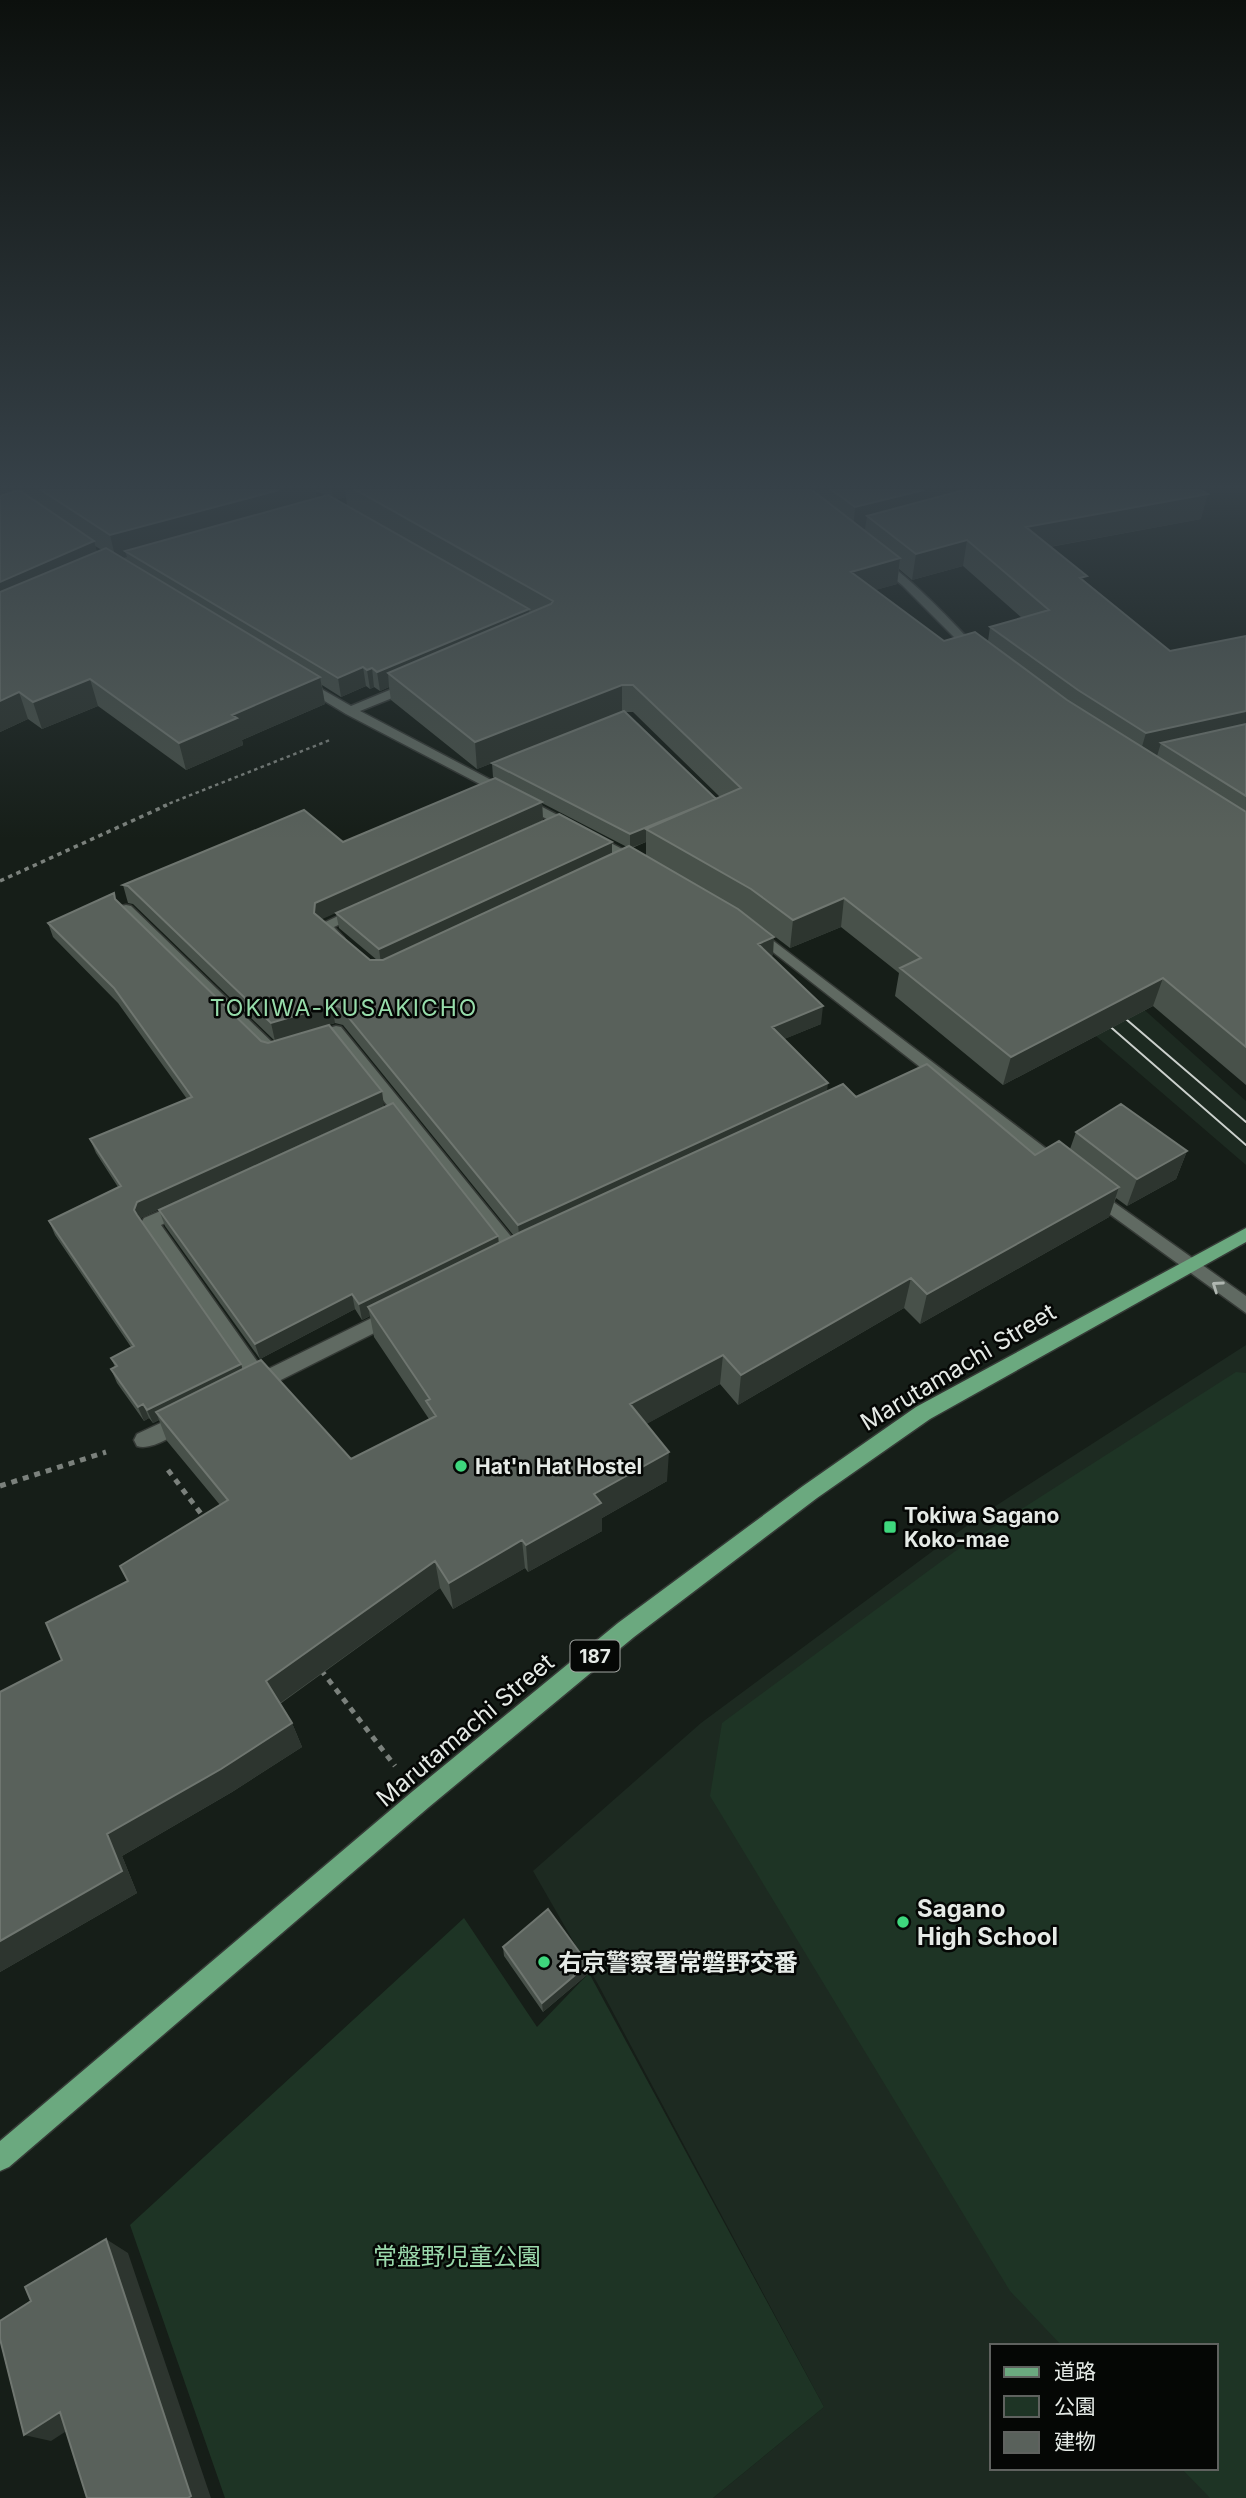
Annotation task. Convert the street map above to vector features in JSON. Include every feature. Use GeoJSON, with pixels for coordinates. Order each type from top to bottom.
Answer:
{"type":"FeatureCollection","features":[{"type":"Feature","properties":{"kind":"main road","name":"Marutamachi Street"},"geometry":{"type":"LineString","coordinates":[[0,2158],[421,1799],[626,1630],[810,1492],[923,1413],[1246,1234]]}},
{"type":"Feature","properties":{"kind":"street"},"geometry":{"type":"LineString","coordinates":[[929,607],[981,659]]}},
{"type":"Feature","properties":{"kind":"street"},"geometry":{"type":"LineString","coordinates":[[291,675],[373,723],[483,774],[554,822],[652,869]]}},
{"type":"Feature","properties":{"kind":"street"},"geometry":{"type":"LineString","coordinates":[[350,711],[423,680]]}},
{"type":"Feature","properties":{"kind":"street"},"geometry":{"type":"LineString","coordinates":[[352,950],[324,926],[374,904]]}},
{"type":"Feature","properties":{"kind":"street"},"geometry":{"type":"LineString","coordinates":[[126,909],[271,1050],[336,1031],[392,1111],[516,1255]]}},
{"type":"Feature","properties":{"kind":"street"},"geometry":{"type":"LineString","coordinates":[[743,922],[921,1067],[1074,1178],[1188,1266],[1246,1306]]}},
{"type":"Feature","properties":{"kind":"street"},"geometry":{"type":"LineString","coordinates":[[200,1200],[150,1223],[261,1381]]}},
{"type":"Feature","properties":{"kind":"street"},"geometry":{"type":"LineString","coordinates":[[238,1393],[407,1309]]}},
{"type":"Feature","properties":{"kind":"street"},"geometry":{"type":"LineString","coordinates":[[145,1440],[203,1411]]}},
{"type":"Feature","properties":{"kind":"path"},"geometry":{"type":"LineString","coordinates":[[0,881],[144,814],[373,723]]}},
{"type":"Feature","properties":{"kind":"path"},"geometry":{"type":"LineString","coordinates":[[0,1486],[145,1440],[210,1526]]}},
{"type":"Feature","properties":{"kind":"path"},"geometry":{"type":"LineString","coordinates":[[318,1666],[421,1799]]}},
{"type":"Feature","properties":{"kind":"shaded area"},"geometry":{"type":"Polygon","coordinates":[[[947,908],[1139,1005],[1246,1101],[1246,1165],[947,908]]]}},
{"type":"Feature","properties":{"kind":"shaded area","name":"Sagano High School"},"geometry":{"type":"Polygon","coordinates":[[[1246,1345],[1246,2498],[713,2498],[824,2407],[599,1986],[533,1871],[701,1723],[980,1516],[1246,1345]]]}},
{"type":"Feature","properties":{"kind":"green space","name":"Sagano High School"},"geometry":{"type":"Polygon","coordinates":[[[1236,1372],[1246,1373],[1246,2498],[1210,2498],[1183,2470],[1218,2470],[1218,2344],[1060,2344],[1010,2291],[710,1796],[722,1723],[954,1552],[1236,1372]]]}},
{"type":"Feature","properties":{"kind":"green space","name":"常盤野児童公園"},"geometry":{"type":"Polygon","coordinates":[[[464,1918],[537,2027],[589,1973],[824,2407],[713,2498],[225,2498],[130,2225],[464,1918]]]}},
{"type":"Feature","properties":{"kind":"building"},"geometry":{"type":"Polygon","coordinates":[[[0,607],[203,607],[320,677],[232,715],[237,718],[179,743],[90,679],[33,702],[19,692],[0,701],[0,607]]]}},
{"type":"Feature","properties":{"kind":"building"},"geometry":{"type":"Polygon","coordinates":[[[218,607],[525,607],[529,609],[377,672],[363,667],[338,678],[218,607]]]}},
{"type":"Feature","properties":{"kind":"building"},"geometry":{"type":"Polygon","coordinates":[[[545,607],[898,607],[944,641],[975,632],[1067,700],[1246,812],[1246,1047],[1163,978],[1011,1057],[900,968],[921,958],[844,898],[793,920],[751,889],[646,829],[741,788],[633,685],[622,685],[475,742],[388,673],[545,607]]]}},
{"type":"Feature","properties":{"kind":"building"},"geometry":{"type":"Polygon","coordinates":[[[1045,607],[1115,607],[1170,651],[1246,636],[1246,711],[1146,733],[1078,690],[990,627],[1049,610],[1045,607]]]}},
{"type":"Feature","properties":{"kind":"building"},"geometry":{"type":"Polygon","coordinates":[[[624,711],[716,799],[630,834],[492,763],[624,711]]]}},
{"type":"Feature","properties":{"kind":"building"},"geometry":{"type":"Polygon","coordinates":[[[1246,724],[1246,796],[1161,743],[1246,724]]]}},
{"type":"Feature","properties":{"kind":"building"},"geometry":{"type":"Polygon","coordinates":[[[495,778],[542,802],[315,903],[314,913],[370,960],[383,960],[629,846],[738,909],[774,937],[758,944],[823,1006],[772,1027],[828,1083],[518,1225],[340,1007],[332,1005],[271,1023],[128,886],[123,885],[304,810],[343,842],[495,778]]]}},
{"type":"Feature","properties":{"kind":"building"},"geometry":{"type":"Polygon","coordinates":[[[559,814],[612,842],[379,949],[336,913],[559,814]]]}},
{"type":"Feature","properties":{"kind":"building"},"geometry":{"type":"Polygon","coordinates":[[[114,893],[115,899],[261,1041],[268,1043],[329,1025],[382,1091],[137,1202],[134,1210],[137,1215],[241,1364],[147,1410],[143,1404],[138,1407],[111,1369],[117,1366],[111,1358],[134,1346],[49,1221],[121,1186],[90,1139],[192,1097],[114,988],[48,923],[114,893]]]}},
{"type":"Feature","properties":{"kind":"building"},"geometry":{"type":"Polygon","coordinates":[[[927,1064],[1035,1155],[1059,1141],[1119,1187],[927,1294],[911,1278],[741,1375],[723,1355],[630,1404],[669,1452],[594,1494],[601,1503],[526,1545],[522,1540],[449,1583],[435,1561],[266,1681],[292,1723],[221,1769],[107,1834],[122,1871],[0,1941],[0,1692],[62,1660],[46,1623],[128,1581],[120,1566],[228,1500],[156,1412],[261,1360],[351,1459],[436,1416],[426,1401],[430,1399],[368,1307],[521,1232],[843,1084],[856,1097],[927,1064]]]}},
{"type":"Feature","properties":{"kind":"building"},"geometry":{"type":"Polygon","coordinates":[[[393,1103],[498,1236],[359,1304],[352,1294],[255,1344],[159,1210],[393,1103]]]}},
{"type":"Feature","properties":{"kind":"building"},"geometry":{"type":"Polygon","coordinates":[[[1121,1104],[1187,1151],[1137,1179],[1076,1132],[1121,1104]]]}},
{"type":"Feature","properties":{"kind":"building","name":"右京警察署常磐野交番"},"geometry":{"type":"Polygon","coordinates":[[[548,1909],[588,1964],[542,2003],[503,1947],[548,1909]]]}},
{"type":"Feature","properties":{"kind":"building"},"geometry":{"type":"Polygon","coordinates":[[[106,2239],[191,2496],[188,2498],[87,2498],[60,2412],[24,2435],[0,2339],[0,2321],[31,2301],[25,2287],[106,2239]]]}},
{"type":"Feature","properties":{"kind":"tram line"},"geometry":{"type":"LineString","coordinates":[[1113,1008],[1246,1122]]}},
{"type":"Feature","properties":{"kind":"tram line"},"geometry":{"type":"LineString","coordinates":[[1098,1016],[1246,1145]]}},
{"type":"Feature","properties":{"kind":"place","name":"Hat'n Hat Hostel"},"geometry":{"type":"Point","coordinates":[461,1466]}},
{"type":"Feature","properties":{"kind":"place","name":"Tokiwa Sagano Koko-mae"},"geometry":{"type":"Point","coordinates":[890,1527]}},
{"type":"Feature","properties":{"kind":"place","name":"Sagano High School"},"geometry":{"type":"Point","coordinates":[903,1922]}},
{"type":"Feature","properties":{"kind":"place","name":"右京警察署常磐野交番"},"geometry":{"type":"Point","coordinates":[544,1962]}},
{"type":"Feature","properties":{"kind":"district","name":"TOKIWA-KUSAKICHO"},"geometry":{"type":"Point","coordinates":[344,1008]}}]}
